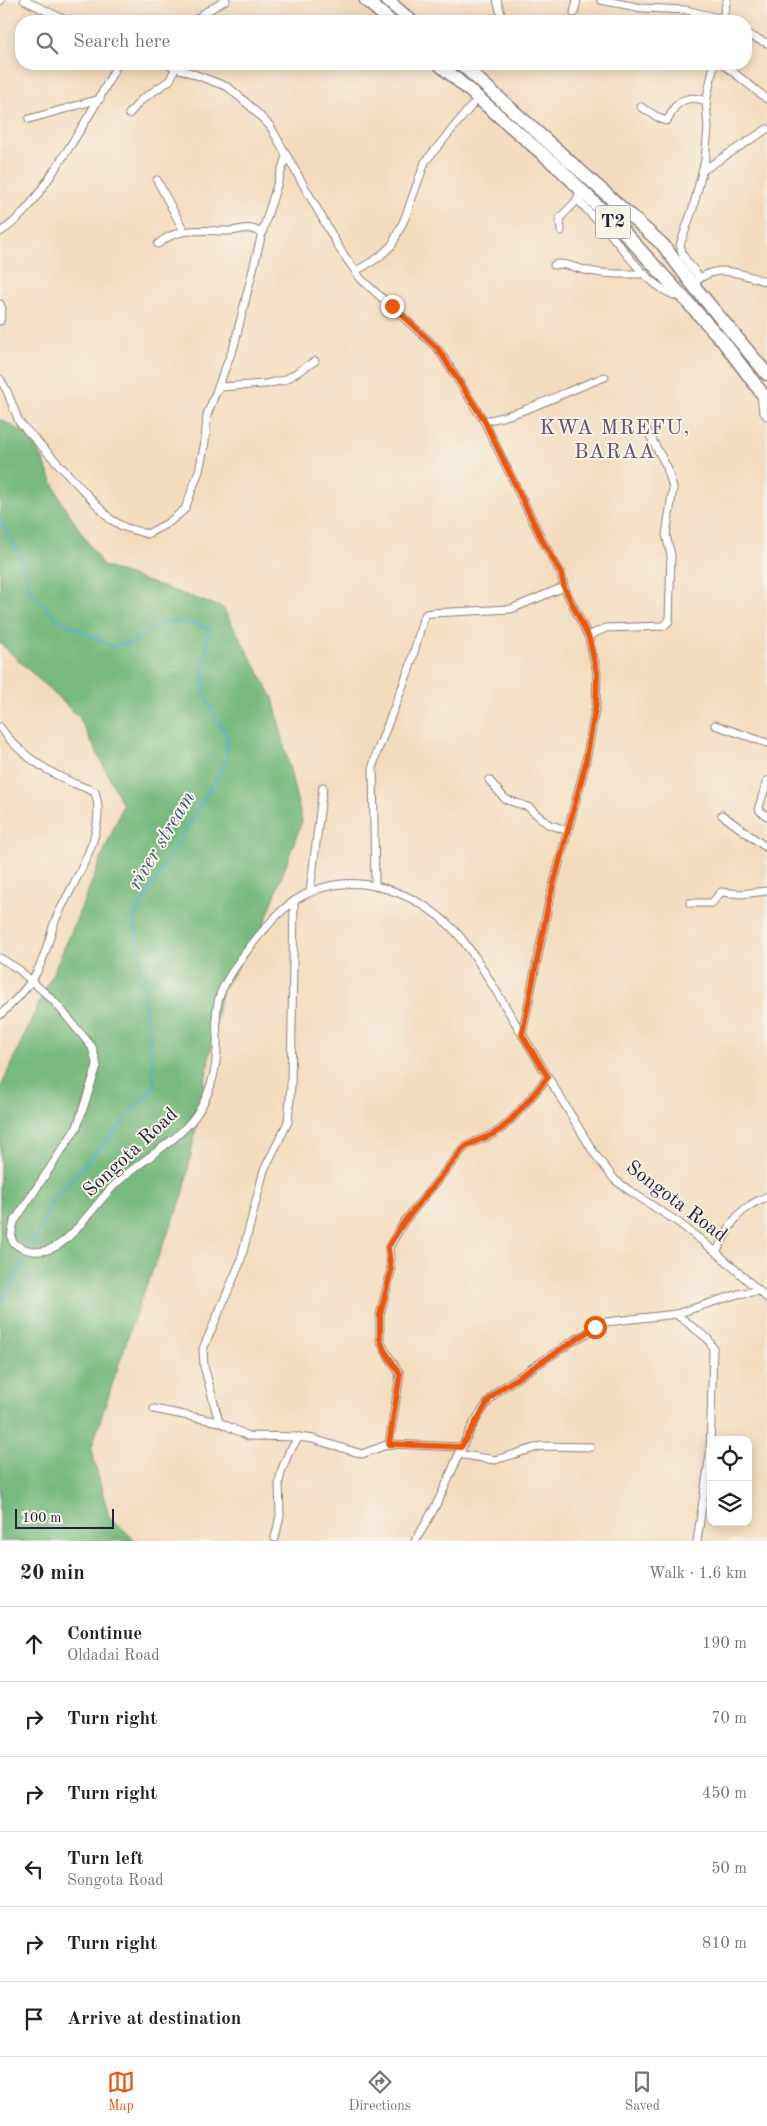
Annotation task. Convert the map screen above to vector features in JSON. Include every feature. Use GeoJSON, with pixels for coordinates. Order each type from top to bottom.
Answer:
{"type":"FeatureCollection","features":[{"type":"Feature","properties":{"kind":"highway"},"geometry":{"type":"LineString","coordinates":[[366,0],[383,15]]}},
{"type":"Feature","properties":{"kind":"highway"},"geometry":{"type":"LineString","coordinates":[[387,0],[404,15]]}},
{"type":"Feature","properties":{"kind":"highway","name":"T2"},"geometry":{"type":"LineString","coordinates":[[446,70],[578,193],[622,230],[722,340],[764,395]]}},
{"type":"Feature","properties":{"kind":"highway","name":"T2"},"geometry":{"type":"LineString","coordinates":[[468,70],[663,245],[696,281],[767,374]]}},
{"type":"Feature","properties":{"kind":"street"},"geometry":{"type":"LineString","coordinates":[[24,0],[55,15]]}},
{"type":"Feature","properties":{"kind":"street"},"geometry":{"type":"LineString","coordinates":[[202,15],[226,0]]}},
{"type":"Feature","properties":{"kind":"street"},"geometry":{"type":"LineString","coordinates":[[497,0],[501,15]]}},
{"type":"Feature","properties":{"kind":"street"},"geometry":{"type":"LineString","coordinates":[[574,13],[577,0]]}},
{"type":"Feature","properties":{"kind":"street"},"geometry":{"type":"LineString","coordinates":[[601,0],[642,8],[686,10],[704,15]]}},
{"type":"Feature","properties":{"kind":"street"},"geometry":{"type":"LineString","coordinates":[[723,15],[727,0]]}},
{"type":"Feature","properties":{"kind":"street"},"geometry":{"type":"LineString","coordinates":[[752,36],[767,42]]}},
{"type":"Feature","properties":{"kind":"street"},"geometry":{"type":"LineString","coordinates":[[0,232],[19,217],[30,205],[100,99],[114,70]]}},
{"type":"Feature","properties":{"kind":"street"},"geometry":{"type":"LineString","coordinates":[[129,114],[141,100],[168,82],[174,70]]}},
{"type":"Feature","properties":{"kind":"street"},"geometry":{"type":"LineString","coordinates":[[189,70],[222,84],[236,93],[270,126],[340,251],[369,287],[400,312],[438,349],[484,420],[542,540],[561,573],[564,587],[588,636],[597,673],[596,704],[585,766],[549,901],[522,1035]]}},
{"type":"Feature","properties":{"kind":"street"},"geometry":{"type":"LineString","coordinates":[[713,70],[706,102],[708,128],[702,171],[680,245],[683,256],[696,281],[708,273],[724,271],[767,282]]}},
{"type":"Feature","properties":{"kind":"street"},"geometry":{"type":"LineString","coordinates":[[731,70],[767,99]]}},
{"type":"Feature","properties":{"kind":"street"},"geometry":{"type":"LineString","coordinates":[[356,271],[378,258],[392,245],[405,218],[425,162],[478,98]]}},
{"type":"Feature","properties":{"kind":"street"},"geometry":{"type":"LineString","coordinates":[[641,107],[666,121],[677,105],[686,100],[696,98],[706,102]]}},
{"type":"Feature","properties":{"kind":"street"},"geometry":{"type":"LineString","coordinates":[[29,119],[100,99]]}},
{"type":"Feature","properties":{"kind":"street"},"geometry":{"type":"LineString","coordinates":[[702,171],[767,129]]}},
{"type":"Feature","properties":{"kind":"street"},"geometry":{"type":"LineString","coordinates":[[0,380],[7,390],[18,422],[110,519],[143,534],[155,531],[178,516],[184,509],[199,471],[205,442],[207,415],[234,346],[262,233],[286,156]]}},
{"type":"Feature","properties":{"kind":"street"},"geometry":{"type":"LineString","coordinates":[[157,180],[184,231]]}},
{"type":"Feature","properties":{"kind":"street"},"geometry":{"type":"LineString","coordinates":[[561,231],[560,218],[578,193],[645,274],[669,295],[684,298]]}},
{"type":"Feature","properties":{"kind":"street"},"geometry":{"type":"LineString","coordinates":[[158,244],[167,236],[184,231],[231,231],[246,227],[262,233]]}},
{"type":"Feature","properties":{"kind":"street"},"geometry":{"type":"LineString","coordinates":[[554,265],[566,265],[603,273],[645,274]]}},
{"type":"Feature","properties":{"kind":"street"},"geometry":{"type":"LineString","coordinates":[[0,304],[2,309],[0,321]]}},
{"type":"Feature","properties":{"kind":"street"},"geometry":{"type":"LineString","coordinates":[[219,387],[265,384],[285,380],[314,362]]}},
{"type":"Feature","properties":{"kind":"street"},"geometry":{"type":"LineString","coordinates":[[484,420],[506,417],[570,389],[605,377]]}},
{"type":"Feature","properties":{"kind":"street"},"geometry":{"type":"LineString","coordinates":[[764,395],[763,411],[767,416]]}},
{"type":"Feature","properties":{"kind":"street"},"geometry":{"type":"LineString","coordinates":[[588,636],[606,628],[664,626],[669,621],[671,555],[666,535],[672,488],[667,467],[645,427]]}},
{"type":"Feature","properties":{"kind":"street"},"geometry":{"type":"LineString","coordinates":[[375,885],[373,766],[410,667],[426,614],[511,609],[564,587]]}},
{"type":"Feature","properties":{"kind":"street"},"geometry":{"type":"LineString","coordinates":[[715,725],[767,743]]}},
{"type":"Feature","properties":{"kind":"street"},"geometry":{"type":"LineString","coordinates":[[0,727],[11,743],[27,756],[72,783],[94,791],[97,822],[90,847],[56,920],[37,972],[20,995],[0,1015]]}},
{"type":"Feature","properties":{"kind":"street"},"geometry":{"type":"LineString","coordinates":[[489,780],[505,799],[528,807],[548,824],[569,831]]}},
{"type":"Feature","properties":{"kind":"street"},"geometry":{"type":"LineString","coordinates":[[767,782],[759,807],[760,811],[767,816]]}},
{"type":"Feature","properties":{"kind":"street"},"geometry":{"type":"LineString","coordinates":[[310,892],[323,786]]}},
{"type":"Feature","properties":{"kind":"street"},"geometry":{"type":"LineString","coordinates":[[722,816],[767,848]]}},
{"type":"Feature","properties":{"kind":"street","name":"Songota Road"},"geometry":{"type":"LineString","coordinates":[[32,980],[54,1001],[92,1047],[97,1066],[77,1127],[14,1222],[11,1238],[13,1242],[28,1251],[45,1252],[58,1247],[120,1180],[162,1149],[200,1110],[211,1087],[215,1069],[217,1038],[216,1005],[236,965],[274,917],[310,892],[332,886],[375,885],[423,906],[456,932],[476,958],[594,1153],[616,1180],[679,1223],[716,1252],[767,1298]]}},
{"type":"Feature","properties":{"kind":"street"},"geometry":{"type":"LineString","coordinates":[[690,903],[712,903],[721,892],[742,894],[767,892]]}},
{"type":"Feature","properties":{"kind":"street"},"geometry":{"type":"LineString","coordinates":[[219,1422],[204,1366],[204,1349],[240,1263],[264,1170],[288,1122],[291,1086],[294,902]]}},
{"type":"Feature","properties":{"kind":"street"},"geometry":{"type":"LineString","coordinates":[[0,958],[32,980]]}},
{"type":"Feature","properties":{"kind":"street"},"geometry":{"type":"LineString","coordinates":[[389,1444],[400,1374],[382,1345],[379,1325],[391,1271],[388,1252],[390,1244],[409,1215],[463,1149],[471,1142],[487,1137],[500,1129],[548,1077]]}},
{"type":"Feature","properties":{"kind":"street"},"geometry":{"type":"LineString","coordinates":[[716,1252],[731,1225],[741,1213],[748,1206],[767,1196]]}},
{"type":"Feature","properties":{"kind":"street"},"geometry":{"type":"LineString","coordinates":[[415,1541],[443,1491],[460,1450],[489,1400],[511,1382],[606,1322],[676,1314],[738,1294],[757,1290]]}},
{"type":"Feature","properties":{"kind":"street"},"geometry":{"type":"LineString","coordinates":[[676,1314],[708,1338],[713,1348],[710,1454],[697,1541]]}},
{"type":"Feature","properties":{"kind":"street"},"geometry":{"type":"LineString","coordinates":[[154,1409],[219,1422],[248,1436],[313,1439],[357,1453],[367,1453],[389,1444],[460,1450],[495,1460],[541,1446],[591,1447]]}},
{"type":"Feature","properties":{"kind":"street"},"geometry":{"type":"LineString","coordinates":[[275,1538],[280,1516],[279,1482],[282,1469],[289,1452],[299,1437]]}},
{"type":"Feature","properties":{"kind":"green space"},"geometry":{"type":"Polygon","coordinates":[[[0,419],[33,438],[61,501],[103,566],[223,608],[273,698],[302,821],[261,933],[222,990],[183,1196],[137,1309],[91,1449],[109,1517],[136,1541],[0,1541],[0,1089],[71,933],[123,805],[79,717],[0,643],[0,419]]]}},
{"type":"Feature","properties":{"kind":"waterway","name":"river stream"},"geometry":{"type":"LineString","coordinates":[[0,519],[20,556],[30,590],[58,619],[113,647],[132,642],[165,621],[198,624],[209,629],[204,674],[205,696],[227,736],[227,760],[134,917],[155,1086],[55,1198],[30,1248]]}},
{"type":"Feature","properties":{"kind":"waterway","name":"river stream"},"geometry":{"type":"LineString","coordinates":[[0,1308],[28,1252]]}},
{"type":"Feature","properties":{"kind":"district","name":"KWA MREFU, BARAA"},"geometry":{"type":"Point","coordinates":[615,440]}},
{"type":"Feature","properties":{"kind":"route"},"geometry":{"type":"LineString","coordinates":[[392,306],[438,349],[449,363],[484,420],[514,485],[561,573],[564,587],[583,623],[593,654],[597,673],[597,687],[596,704],[585,766],[572,822],[549,901],[522,1035],[548,1077],[500,1129],[487,1137],[471,1142],[463,1149],[404,1222],[388,1247],[391,1271],[380,1315],[380,1339],[386,1353],[400,1374],[389,1444],[461,1447],[489,1400],[499,1390],[595,1327]]}}]}
